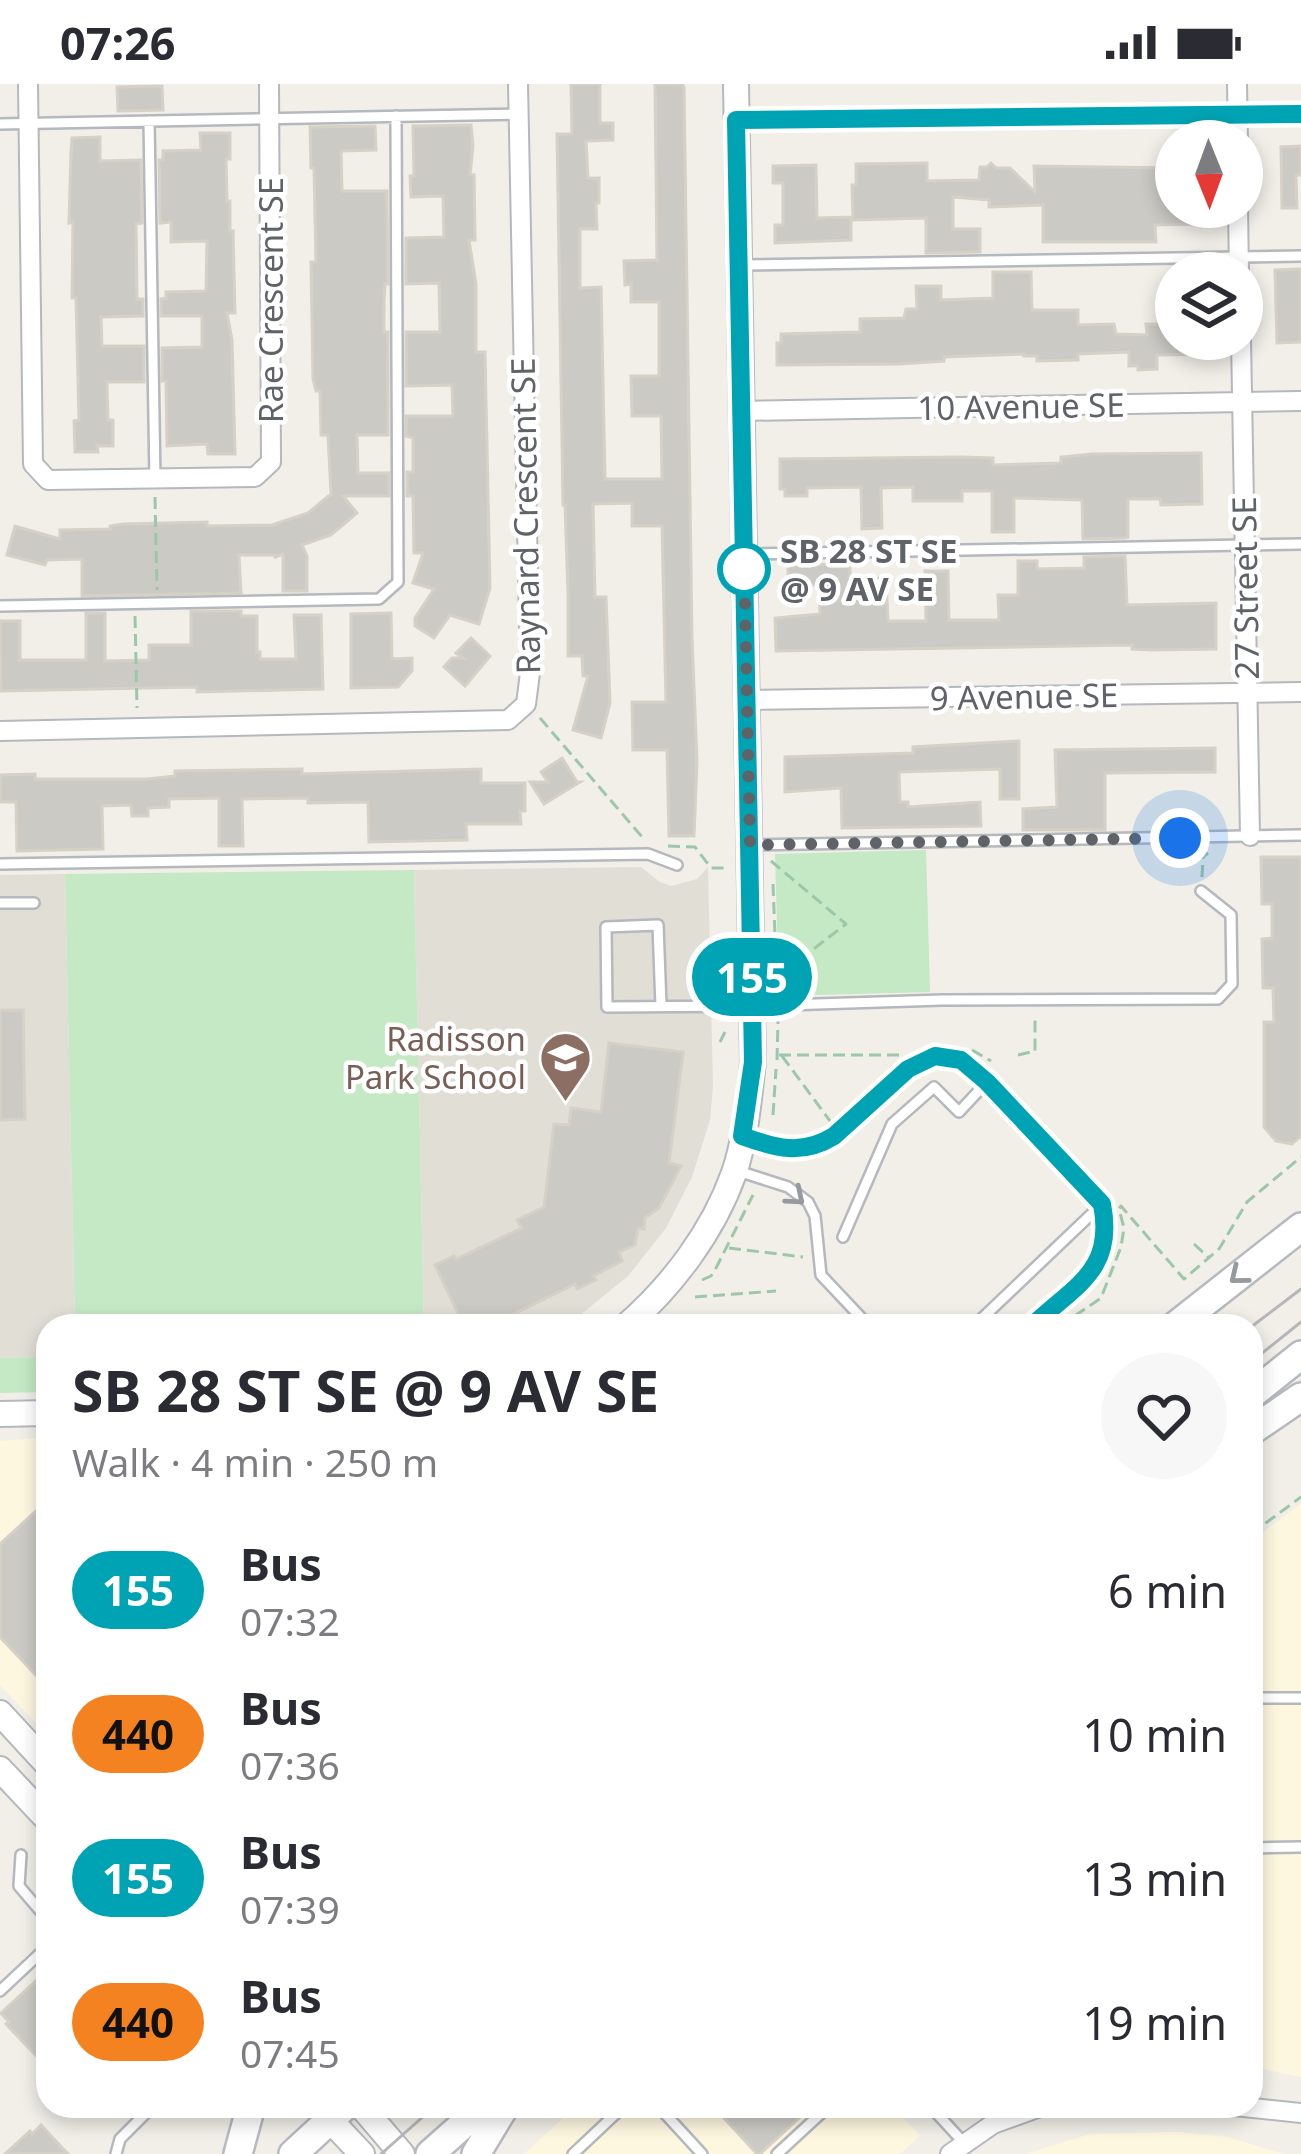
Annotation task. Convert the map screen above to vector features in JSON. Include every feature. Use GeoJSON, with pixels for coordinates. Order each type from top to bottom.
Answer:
{"type":"FeatureCollection","features":[{"type":"Feature","properties":{"kind":"main road"},"geometry":{"type":"LineString","coordinates":[[1190,1314],[1301,1227]]}},
{"type":"Feature","properties":{"kind":"main road"},"geometry":{"type":"LineString","coordinates":[[1263,1385],[1301,1355]]}},
{"type":"Feature","properties":{"kind":"main road"},"geometry":{"type":"LineString","coordinates":[[1263,1424],[1301,1397]]}},
{"type":"Feature","properties":{"kind":"main road"},"geometry":{"type":"LineString","coordinates":[[238,2154],[248,2118]]}},
{"type":"Feature","properties":{"kind":"main road"},"geometry":{"type":"LineString","coordinates":[[293,2154],[325,2118]]}},
{"type":"Feature","properties":{"kind":"main road"},"geometry":{"type":"LineString","coordinates":[[430,2154],[470,2118]]}},
{"type":"Feature","properties":{"kind":"main road"},"geometry":{"type":"LineString","coordinates":[[476,2154],[498,2118]]}},
{"type":"Feature","properties":{"kind":"street","name":"Rae Crescent SE"},"geometry":{"type":"LineString","coordinates":[[28,84],[33,464],[48,480],[255,477],[271,462],[269,84]]}},
{"type":"Feature","properties":{"kind":"street","name":"Raynard Crescent SE"},"geometry":{"type":"LineString","coordinates":[[0,731],[508,721],[526,704],[530,673],[518,84]]}},
{"type":"Feature","properties":{"kind":"street"},"geometry":{"type":"LineString","coordinates":[[638,1314],[689,1255],[712,1221],[735,1171],[753,1062],[760,852],[748,700],[736,84]]}},
{"type":"Feature","properties":{"kind":"street"},"geometry":{"type":"LineString","coordinates":[[1237,84],[1238,120]]}},
{"type":"Feature","properties":{"kind":"street"},"geometry":{"type":"LineString","coordinates":[[736,120],[1301,114]]}},
{"type":"Feature","properties":{"kind":"street","name":"27 Street SE"},"geometry":{"type":"LineString","coordinates":[[1241,360],[1250,836]]}},
{"type":"Feature","properties":{"kind":"street","name":"10 Avenue SE"},"geometry":{"type":"LineString","coordinates":[[741,411],[1301,401]]}},
{"type":"Feature","properties":{"kind":"street","name":"9 Avenue SE"},"geometry":{"type":"LineString","coordinates":[[748,700],[1301,692]]}},
{"type":"Feature","properties":{"kind":"street"},"geometry":{"type":"LineString","coordinates":[[0,1414],[36,1413]]}},
{"type":"Feature","properties":{"kind":"street"},"geometry":{"type":"LineString","coordinates":[[0,1713],[36,1752]]}},
{"type":"Feature","properties":{"kind":"street"},"geometry":{"type":"LineString","coordinates":[[0,1769],[36,1807]]}},
{"type":"Feature","properties":{"kind":"street"},"geometry":{"type":"LineString","coordinates":[[1263,2109],[1301,2114]]}},
{"type":"Feature","properties":{"kind":"street"},"geometry":{"type":"LineString","coordinates":[[336,2118],[362,2154]]}},
{"type":"Feature","properties":{"kind":"street"},"geometry":{"type":"LineString","coordinates":[[371,2118],[402,2154]]}},
{"type":"Feature","properties":{"kind":"street"},"geometry":{"type":"LineString","coordinates":[[957,2149],[1010,2118]]}},
{"type":"Feature","properties":{"kind":"lane"},"geometry":{"type":"LineString","coordinates":[[0,124],[518,114]]}},
{"type":"Feature","properties":{"kind":"lane"},"geometry":{"type":"LineString","coordinates":[[0,606],[379,599],[398,582],[396,116]]}},
{"type":"Feature","properties":{"kind":"lane"},"geometry":{"type":"LineString","coordinates":[[149,121],[155,478]]}},
{"type":"Feature","properties":{"kind":"lane"},"geometry":{"type":"LineString","coordinates":[[1263,262],[1301,256]]}},
{"type":"Feature","properties":{"kind":"lane"},"geometry":{"type":"LineString","coordinates":[[739,265],[1155,265]]}},
{"type":"Feature","properties":{"kind":"lane"},"geometry":{"type":"LineString","coordinates":[[744,554],[1301,544]]}},
{"type":"Feature","properties":{"kind":"lane"},"geometry":{"type":"LineString","coordinates":[[760,852],[1301,836]]}},
{"type":"Feature","properties":{"kind":"lane"},"geometry":{"type":"LineString","coordinates":[[0,864],[648,854],[677,865]]}},
{"type":"Feature","properties":{"kind":"lane"},"geometry":{"type":"LineString","coordinates":[[661,1006],[658,926],[606,927],[607,1007],[1218,999],[1232,983],[1232,915],[1201,891]]}},
{"type":"Feature","properties":{"kind":"lane"},"geometry":{"type":"LineString","coordinates":[[0,903],[34,903]]}},
{"type":"Feature","properties":{"kind":"lane"},"geometry":{"type":"LineString","coordinates":[[742,1136],[776,1148],[820,1145],[908,1069],[935,1056],[961,1060],[1102,1204],[1105,1243],[1098,1262],[1045,1314]]}},
{"type":"Feature","properties":{"kind":"lane"},"geometry":{"type":"LineString","coordinates":[[844,1238],[892,1124],[934,1087],[958,1112],[987,1082]]}},
{"type":"Feature","properties":{"kind":"lane"},"geometry":{"type":"LineString","coordinates":[[735,1171],[788,1187],[808,1202],[815,1216],[820,1274],[858,1314]]}},
{"type":"Feature","properties":{"kind":"lane"},"geometry":{"type":"LineString","coordinates":[[987,1314],[1102,1204]]}},
{"type":"Feature","properties":{"kind":"lane"},"geometry":{"type":"LineString","coordinates":[[1263,1698],[1301,1698]]}},
{"type":"Feature","properties":{"kind":"lane"},"geometry":{"type":"LineString","coordinates":[[1263,1848],[1301,1847]]}},
{"type":"Feature","properties":{"kind":"lane"},"geometry":{"type":"LineString","coordinates":[[21,1856],[19,1886],[36,1906]]}},
{"type":"Feature","properties":{"kind":"lane"},"geometry":{"type":"LineString","coordinates":[[0,1990],[36,1957]]}},
{"type":"Feature","properties":{"kind":"lane"},"geometry":{"type":"LineString","coordinates":[[116,2154],[120,2139],[140,2118]]}},
{"type":"Feature","properties":{"kind":"lane"},"geometry":{"type":"LineString","coordinates":[[573,2154],[611,2118]]}},
{"type":"Feature","properties":{"kind":"lane"},"geometry":{"type":"LineString","coordinates":[[669,2118],[702,2154]]}},
{"type":"Feature","properties":{"kind":"lane"},"geometry":{"type":"LineString","coordinates":[[777,2154],[816,2118]]}},
{"type":"Feature","properties":{"kind":"lane"},"geometry":{"type":"LineString","coordinates":[[938,2118],[957,2149]]}},
{"type":"Feature","properties":{"kind":"path"},"geometry":{"type":"LineString","coordinates":[[155,478],[157,604]]}},
{"type":"Feature","properties":{"kind":"path"},"geometry":{"type":"LineString","coordinates":[[134,604],[137,728]]}},
{"type":"Feature","properties":{"kind":"path"},"geometry":{"type":"LineString","coordinates":[[526,704],[646,841]]}},
{"type":"Feature","properties":{"kind":"path"},"geometry":{"type":"LineString","coordinates":[[1201,891],[1203,857],[1225,837]]}},
{"type":"Feature","properties":{"kind":"path"},"geometry":{"type":"LineString","coordinates":[[659,847],[695,847],[711,868],[728,867]]}},
{"type":"Feature","properties":{"kind":"path"},"geometry":{"type":"LineString","coordinates":[[760,852],[846,924],[777,977]]}},
{"type":"Feature","properties":{"kind":"path"},"geometry":{"type":"LineString","coordinates":[[1018,1055],[1035,1051],[1035,999]]}},
{"type":"Feature","properties":{"kind":"path"},"geometry":{"type":"LineString","coordinates":[[720,1042],[725,1032]]}},
{"type":"Feature","properties":{"kind":"path"},"geometry":{"type":"LineString","coordinates":[[773,1115],[777,1055],[902,1054]]}},
{"type":"Feature","properties":{"kind":"path"},"geometry":{"type":"LineString","coordinates":[[782,1056],[831,1122]]}},
{"type":"Feature","properties":{"kind":"path"},"geometry":{"type":"LineString","coordinates":[[1078,1314],[1101,1298],[1121,1247],[1121,1206],[1184,1279],[1219,1249],[1247,1202],[1301,1157]]}},
{"type":"Feature","properties":{"kind":"path"},"geometry":{"type":"LineString","coordinates":[[711,1276],[754,1196]]}},
{"type":"Feature","properties":{"kind":"path"},"geometry":{"type":"LineString","coordinates":[[1194,1244],[1209,1258]]}},
{"type":"Feature","properties":{"kind":"path"},"geometry":{"type":"LineString","coordinates":[[727,1248],[819,1257]]}},
{"type":"Feature","properties":{"kind":"path"},"geometry":{"type":"LineString","coordinates":[[695,1297],[776,1291]]}},
{"type":"Feature","properties":{"kind":"path"},"geometry":{"type":"LineString","coordinates":[[1263,1525],[1301,1497]]}},
{"type":"Feature","properties":{"kind":"shaded area","name":"Radisson Park School"},"geometry":{"type":"Polygon","coordinates":[[[641,867],[671,886],[697,879],[708,867],[710,1120],[692,1177],[666,1228],[628,1276],[581,1314],[424,1314],[414,870],[641,867]]]}},
{"type":"Feature","properties":{"kind":"shaded area"},"geometry":{"type":"Polygon","coordinates":[[[65,874],[75,1314],[36,1314],[36,1357],[0,1358],[0,875],[65,874]]]}},
{"type":"Feature","properties":{"kind":"shaded area"},"geometry":{"type":"Polygon","coordinates":[[[36,1438],[36,1723],[0,1685],[0,1441],[36,1438]]]}},
{"type":"Feature","properties":{"kind":"shaded area"},"geometry":{"type":"Polygon","coordinates":[[[1301,1504],[1301,2077],[1263,2069],[1263,1532],[1301,1504]]]}},
{"type":"Feature","properties":{"kind":"shaded area"},"geometry":{"type":"Polygon","coordinates":[[[563,2118],[904,2118],[920,2135],[900,2154],[524,2154],[563,2118]]]}},
{"type":"Feature","properties":{"kind":"shaded area"},"geometry":{"type":"Polygon","coordinates":[[[1178,2132],[1227,2137],[1285,2154],[1025,2154],[1090,2134],[1178,2132]]]}},
{"type":"Feature","properties":{"kind":"green space"},"geometry":{"type":"Polygon","coordinates":[[[926,850],[930,992],[779,996],[775,854],[926,850]]]}},
{"type":"Feature","properties":{"kind":"green space"},"geometry":{"type":"Polygon","coordinates":[[[414,870],[424,1314],[75,1314],[65,874],[414,870]]]}},
{"type":"Feature","properties":{"kind":"green space"},"geometry":{"type":"Polygon","coordinates":[[[36,1357],[36,1392],[0,1393],[0,1358],[36,1357]]]}},
{"type":"Feature","properties":{"kind":"building"},"geometry":{"type":"Polygon","coordinates":[[[571,84],[600,84],[600,123],[613,123],[613,140],[586,141],[588,178],[599,178],[599,203],[597,229],[580,229],[580,288],[601,287],[605,479],[662,479],[661,416],[632,416],[631,376],[659,376],[659,302],[631,302],[624,261],[657,260],[655,84],[684,87],[697,761],[694,836],[669,836],[667,750],[633,750],[632,702],[666,702],[662,526],[632,526],[632,503],[593,504],[595,597],[606,597],[610,703],[601,738],[573,730],[588,676],[583,676],[582,656],[568,656],[563,505],[557,134],[572,134],[571,84]]]}},
{"type":"Feature","properties":{"kind":"building"},"geometry":{"type":"Polygon","coordinates":[[[162,86],[163,110],[118,111],[117,87],[162,86]]]}},
{"type":"Feature","properties":{"kind":"building"},"geometry":{"type":"Polygon","coordinates":[[[471,125],[475,240],[469,240],[476,284],[476,352],[485,352],[490,588],[479,624],[450,615],[434,638],[415,626],[415,618],[434,589],[413,583],[423,553],[414,553],[413,496],[407,496],[413,438],[406,436],[406,416],[453,416],[452,385],[406,386],[406,332],[440,332],[439,283],[406,284],[406,238],[444,237],[443,196],[411,197],[413,126],[471,125]]]}},
{"type":"Feature","properties":{"kind":"building"},"geometry":{"type":"Polygon","coordinates":[[[375,126],[376,150],[341,151],[342,191],[387,191],[388,435],[357,435],[358,473],[389,473],[389,496],[343,496],[357,513],[331,535],[302,545],[307,556],[307,591],[283,591],[283,554],[239,555],[241,593],[82,596],[82,559],[47,560],[45,565],[7,555],[15,526],[60,539],[60,530],[110,529],[123,524],[272,525],[308,513],[331,494],[328,435],[321,435],[320,391],[313,379],[311,262],[316,262],[310,127],[375,126]]]}},
{"type":"Feature","properties":{"kind":"building"},"geometry":{"type":"Polygon","coordinates":[[[200,133],[230,133],[227,201],[233,231],[235,313],[227,313],[235,454],[208,454],[207,444],[167,446],[162,348],[202,347],[202,316],[161,316],[161,299],[166,292],[206,291],[207,241],[171,242],[171,222],[160,223],[159,160],[163,160],[163,151],[201,150],[200,133]]]}},
{"type":"Feature","properties":{"kind":"building"},"geometry":{"type":"Polygon","coordinates":[[[100,137],[100,161],[141,160],[142,223],[136,224],[137,299],[143,299],[143,316],[101,317],[102,346],[144,346],[144,382],[107,382],[113,446],[75,452],[74,421],[79,420],[73,222],[69,223],[72,138],[100,137]]]}},
{"type":"Feature","properties":{"kind":"building"},"geometry":{"type":"Polygon","coordinates":[[[1301,146],[1297,208],[1282,208],[1281,147],[1301,146]]]}},
{"type":"Feature","properties":{"kind":"building"},"geometry":{"type":"Polygon","coordinates":[[[927,163],[927,181],[979,180],[980,167],[991,163],[1010,168],[1035,192],[1034,166],[1155,168],[1156,242],[1043,242],[1043,205],[989,207],[989,200],[953,197],[953,229],[980,229],[980,252],[926,253],[926,218],[853,220],[856,164],[927,163]]]}},
{"type":"Feature","properties":{"kind":"building"},"geometry":{"type":"Polygon","coordinates":[[[816,165],[817,218],[851,217],[851,240],[775,243],[775,225],[783,225],[783,183],[773,183],[773,166],[816,165]]]}},
{"type":"Feature","properties":{"kind":"building"},"geometry":{"type":"Polygon","coordinates":[[[1301,269],[1301,342],[1277,343],[1275,270],[1301,269]]]}},
{"type":"Feature","properties":{"kind":"building"},"geometry":{"type":"Polygon","coordinates":[[[993,272],[1031,272],[1032,310],[1078,310],[1078,325],[1114,324],[1116,334],[1147,335],[1146,324],[1155,324],[1157,369],[1129,366],[1129,352],[1078,354],[1078,360],[1037,361],[1037,356],[1024,354],[899,364],[777,365],[781,334],[860,332],[860,319],[904,318],[906,309],[917,309],[916,286],[941,286],[941,300],[993,298],[993,272]]]}},
{"type":"Feature","properties":{"kind":"building"},"geometry":{"type":"Polygon","coordinates":[[[1201,453],[1202,504],[1161,505],[1160,499],[1128,499],[1125,538],[1083,539],[1082,500],[1014,498],[1014,532],[992,532],[992,491],[962,491],[962,501],[913,501],[913,487],[881,488],[882,528],[862,529],[861,487],[807,488],[807,496],[785,496],[785,489],[780,489],[780,459],[961,457],[993,458],[993,465],[1061,463],[1061,457],[1092,454],[1201,453]]]}},
{"type":"Feature","properties":{"kind":"building"},"geometry":{"type":"Polygon","coordinates":[[[1125,556],[1127,605],[1216,603],[1216,649],[1152,650],[1132,649],[1132,645],[776,651],[775,618],[820,614],[819,585],[788,581],[788,565],[850,564],[850,579],[886,578],[888,621],[926,621],[925,571],[948,571],[949,620],[999,620],[998,595],[1018,595],[1018,561],[1037,561],[1037,569],[1084,568],[1084,557],[1125,556]]]}},
{"type":"Feature","properties":{"kind":"building"},"geometry":{"type":"Polygon","coordinates":[[[191,611],[241,611],[241,616],[257,616],[260,659],[296,659],[294,615],[321,615],[323,689],[1,691],[0,621],[20,621],[20,660],[86,660],[86,613],[105,613],[105,661],[149,660],[149,645],[191,645],[191,611]]]}},
{"type":"Feature","properties":{"kind":"building"},"geometry":{"type":"Polygon","coordinates":[[[391,613],[392,659],[412,658],[412,671],[398,687],[351,688],[351,614],[391,613]]]}},
{"type":"Feature","properties":{"kind":"building"},"geometry":{"type":"Polygon","coordinates":[[[471,638],[490,656],[465,686],[444,667],[452,658],[463,658],[456,653],[471,638]]]}},
{"type":"Feature","properties":{"kind":"building"},"geometry":{"type":"Polygon","coordinates":[[[1019,741],[1019,799],[1000,799],[1000,769],[899,772],[900,802],[908,802],[908,807],[980,802],[981,826],[842,828],[841,788],[785,792],[785,757],[913,753],[913,747],[1019,741]]]}},
{"type":"Feature","properties":{"kind":"building"},"geometry":{"type":"Polygon","coordinates":[[[1215,748],[1215,772],[1105,773],[1105,830],[1023,830],[1023,809],[1057,807],[1055,750],[1215,748]]]}},
{"type":"Feature","properties":{"kind":"building"},"geometry":{"type":"Polygon","coordinates":[[[562,758],[580,782],[544,804],[530,782],[548,782],[541,772],[562,758]]]}},
{"type":"Feature","properties":{"kind":"building"},"geometry":{"type":"Polygon","coordinates":[[[302,769],[302,774],[481,769],[481,783],[525,783],[525,811],[520,811],[521,824],[466,824],[467,840],[369,842],[368,802],[242,799],[243,846],[219,846],[219,798],[169,799],[169,807],[148,808],[148,816],[132,816],[131,805],[102,806],[103,849],[17,851],[16,802],[0,802],[0,775],[147,779],[175,776],[175,771],[302,769]]]}},
{"type":"Feature","properties":{"kind":"building"},"geometry":{"type":"Polygon","coordinates":[[[1261,857],[1301,857],[1301,1136],[1292,1144],[1276,1141],[1264,1127],[1264,1022],[1274,1022],[1273,988],[1263,988],[1262,939],[1272,938],[1272,904],[1262,904],[1261,857]]]}},
{"type":"Feature","properties":{"kind":"building"},"geometry":{"type":"Polygon","coordinates":[[[0,1010],[23,1010],[25,1119],[0,1120],[0,1010]]]}},
{"type":"Feature","properties":{"kind":"building"},"geometry":{"type":"Polygon","coordinates":[[[609,1043],[683,1052],[669,1163],[681,1166],[659,1208],[645,1218],[644,1229],[638,1228],[635,1245],[619,1252],[622,1261],[593,1276],[596,1280],[577,1289],[575,1284],[514,1314],[458,1314],[435,1265],[522,1228],[517,1220],[544,1207],[554,1124],[569,1125],[571,1108],[601,1112],[609,1043]]]}},
{"type":"Feature","properties":{"kind":"building"},"geometry":{"type":"Polygon","coordinates":[[[36,1511],[36,1675],[0,1637],[0,1544],[36,1511]]]}},
{"type":"Feature","properties":{"kind":"building"},"geometry":{"type":"Polygon","coordinates":[[[36,1981],[36,2056],[6,2024],[1,2013],[36,1981]]]}},
{"type":"Feature","properties":{"kind":"building"},"geometry":{"type":"Polygon","coordinates":[[[724,2118],[799,2118],[760,2154],[724,2118]]]}},
{"type":"Feature","properties":{"kind":"building"},"geometry":{"type":"Polygon","coordinates":[[[41,2125],[68,2154],[5,2154],[30,2131],[41,2125]]]}},
{"type":"Feature","properties":{"kind":"tram line"},"geometry":{"type":"LineString","coordinates":[[1263,1318],[1301,1289]]}},
{"type":"Feature","properties":{"kind":"tram line"},"geometry":{"type":"LineString","coordinates":[[1263,1352],[1301,1322]]}},
{"type":"Feature","properties":{"kind":"tram line"},"geometry":{"type":"LineString","coordinates":[[381,2154],[422,2118]]}},
{"type":"Feature","properties":{"kind":"bus line","name":"155"},"geometry":{"type":"LineString","coordinates":[[1044,1314],[1098,1262],[1105,1243],[1102,1204],[961,1060],[935,1056],[921,1061],[820,1145],[776,1148],[742,1136],[753,1062],[736,120],[1301,114]]}},
{"type":"Feature","properties":{"kind":"place","name":"SB 28 ST SE @ 9 AV SE"},"geometry":{"type":"Point","coordinates":[744,569]}},
{"type":"Feature","properties":{"kind":"place","name":"Radisson Park School"},"geometry":{"type":"Point","coordinates":[565,1103]}},
{"type":"Feature","properties":{"kind":"route"},"geometry":{"type":"LineString","coordinates":[[744,569],[744,554],[750,845],[1180,838]]}}]}
